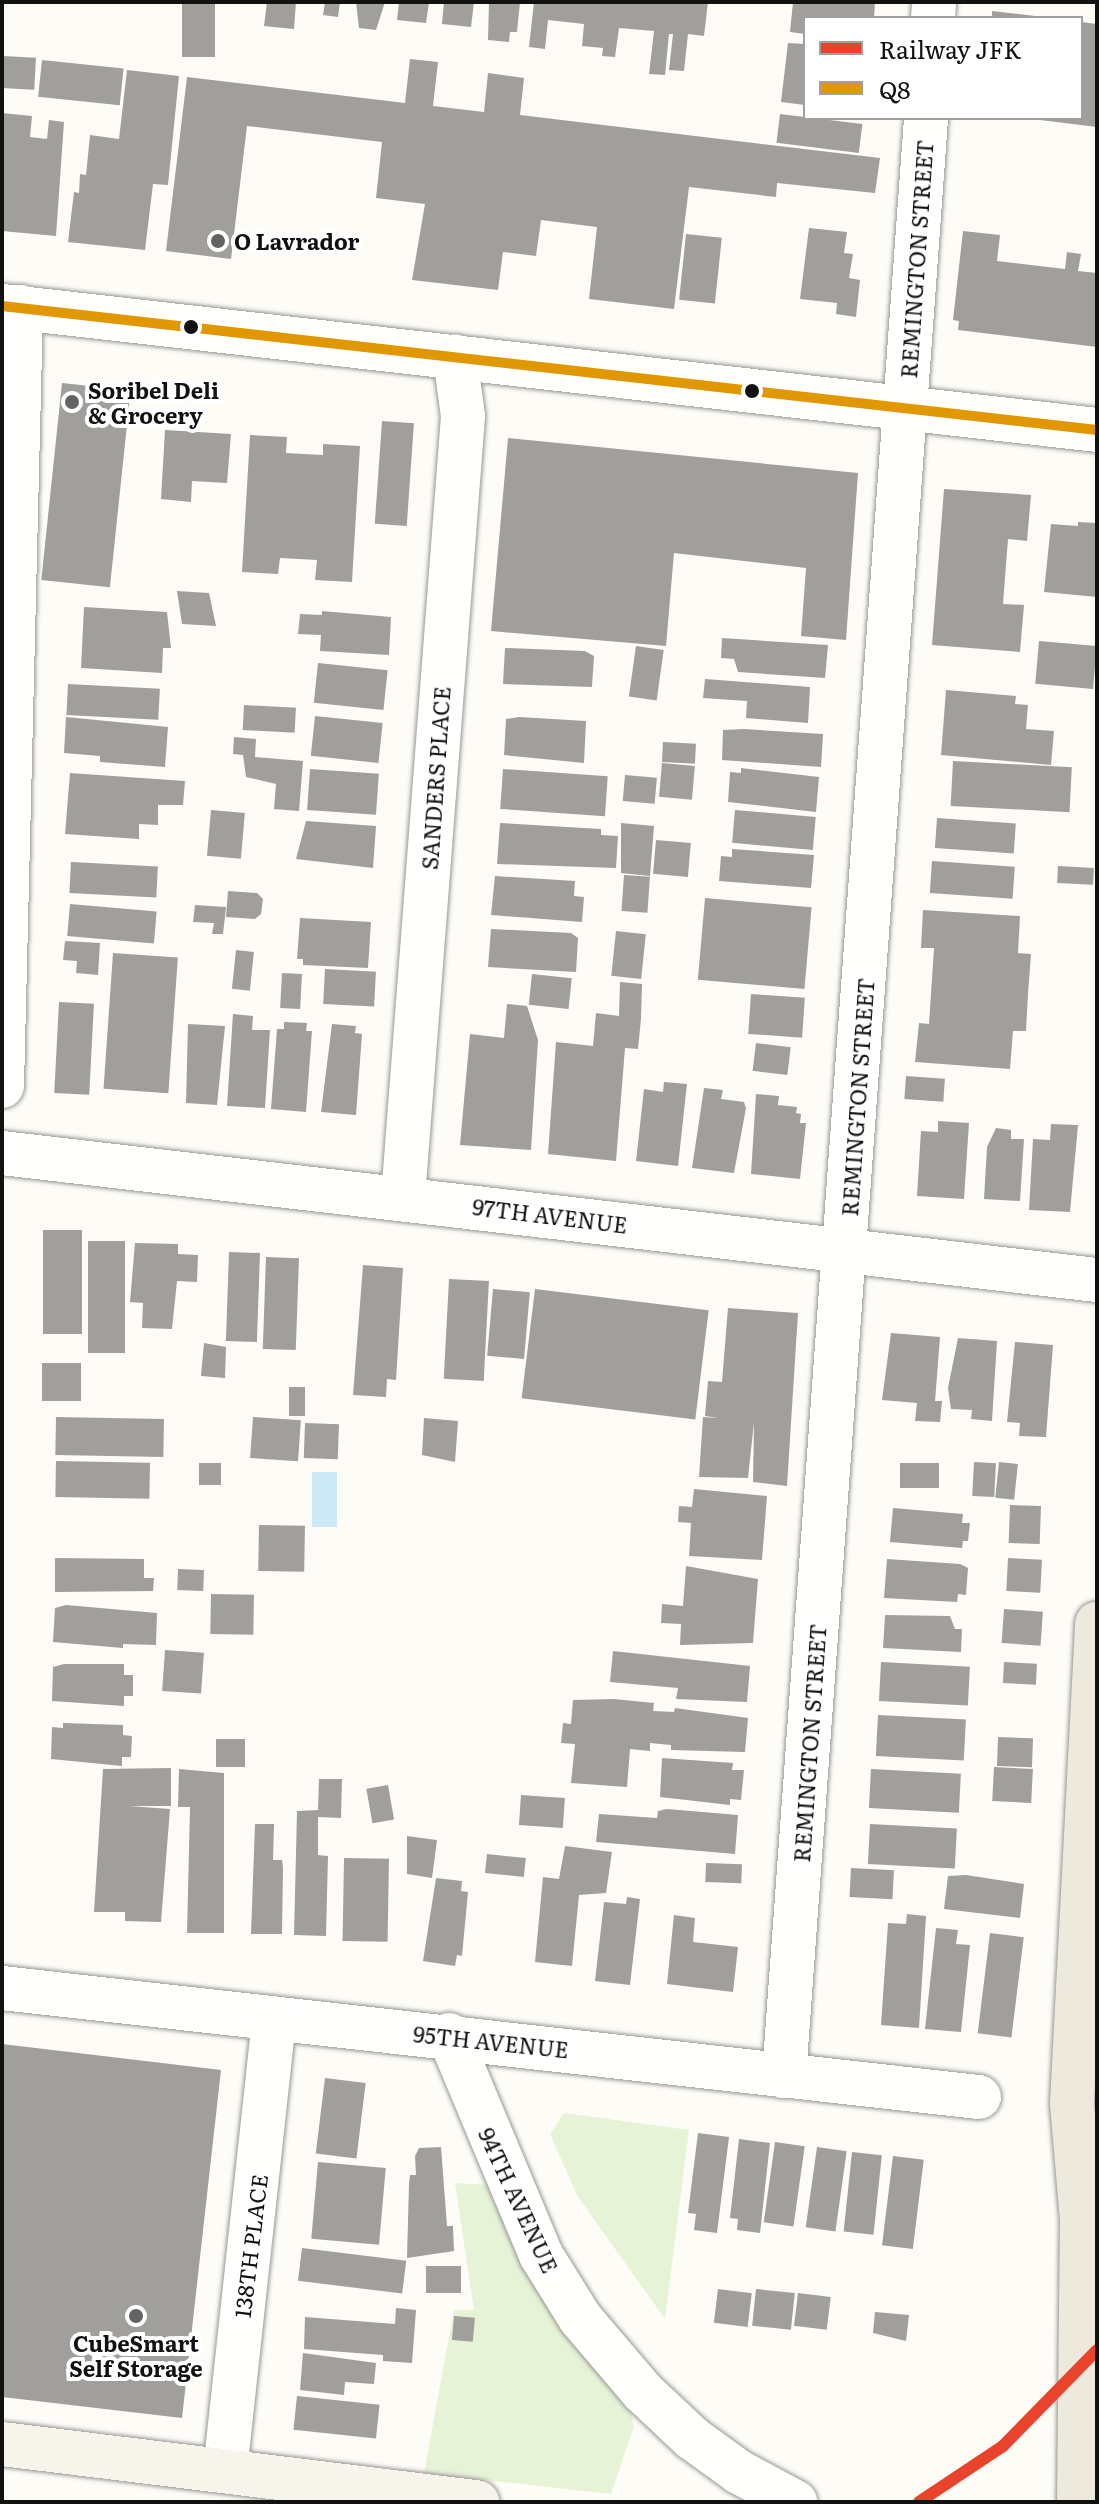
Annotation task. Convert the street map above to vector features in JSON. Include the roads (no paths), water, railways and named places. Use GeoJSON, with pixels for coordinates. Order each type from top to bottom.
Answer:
{"type":"FeatureCollection","features":[{"type":"Feature","properties":{"kind":"main road"},"geometry":{"type":"LineString","coordinates":[[1079,2502],[1082,2220],[1072,2103],[1097,1624]]}},
{"type":"Feature","properties":{"kind":"main road"},"geometry":{"type":"LineString","coordinates":[[2,2444],[477,2502]]}},
{"type":"Feature","properties":{"kind":"street","name":"REMINGTON STREET"},"geometry":{"type":"LineString","coordinates":[[784,2076],[926,120]]}},
{"type":"Feature","properties":{"kind":"street"},"geometry":{"type":"LineString","coordinates":[[2,1086],[11,306],[1097,430]]}},
{"type":"Feature","properties":{"kind":"street","name":"SANDERS PLACE"},"geometry":{"type":"LineString","coordinates":[[403,1198],[463,416],[455,357]]}},
{"type":"Feature","properties":{"kind":"street","name":"97TH AVENUE"},"geometry":{"type":"LineString","coordinates":[[2,1153],[1097,1280]]}},
{"type":"Feature","properties":{"kind":"street","name":"95TH AVENUE"},"geometry":{"type":"LineString","coordinates":[[2,1988],[274,2021],[449,2035],[979,2097]]}},
{"type":"Feature","properties":{"kind":"street","name":"138TH PLACE"},"geometry":{"type":"LineString","coordinates":[[225,2471],[274,2021]]}},
{"type":"Feature","properties":{"kind":"street","name":"94TH AVENUE"},"geometry":{"type":"LineString","coordinates":[[449,2035],[541,2255],[580,2318],[643,2392],[692,2438],[739,2472],[795,2502]]}},
{"type":"Feature","properties":{"kind":"water"},"geometry":{"type":"Polygon","coordinates":[[[312,1472],[337,1472],[337,1527],[312,1527],[312,1472]]]}},
{"type":"Feature","properties":{"kind":"rail line","name":"JFK"},"geometry":{"type":"LineString","coordinates":[[919,2502],[1003,2446],[1097,2350]]}},
{"type":"Feature","properties":{"kind":"place","name":"O Lavrador"},"geometry":{"type":"Point","coordinates":[218,241]}},
{"type":"Feature","properties":{"kind":"place","name":"Soribel Deli & Grocery"},"geometry":{"type":"Point","coordinates":[72,402]}},
{"type":"Feature","properties":{"kind":"place","name":"CubeSmart Self Storage"},"geometry":{"type":"Point","coordinates":[136,2316]}}]}
